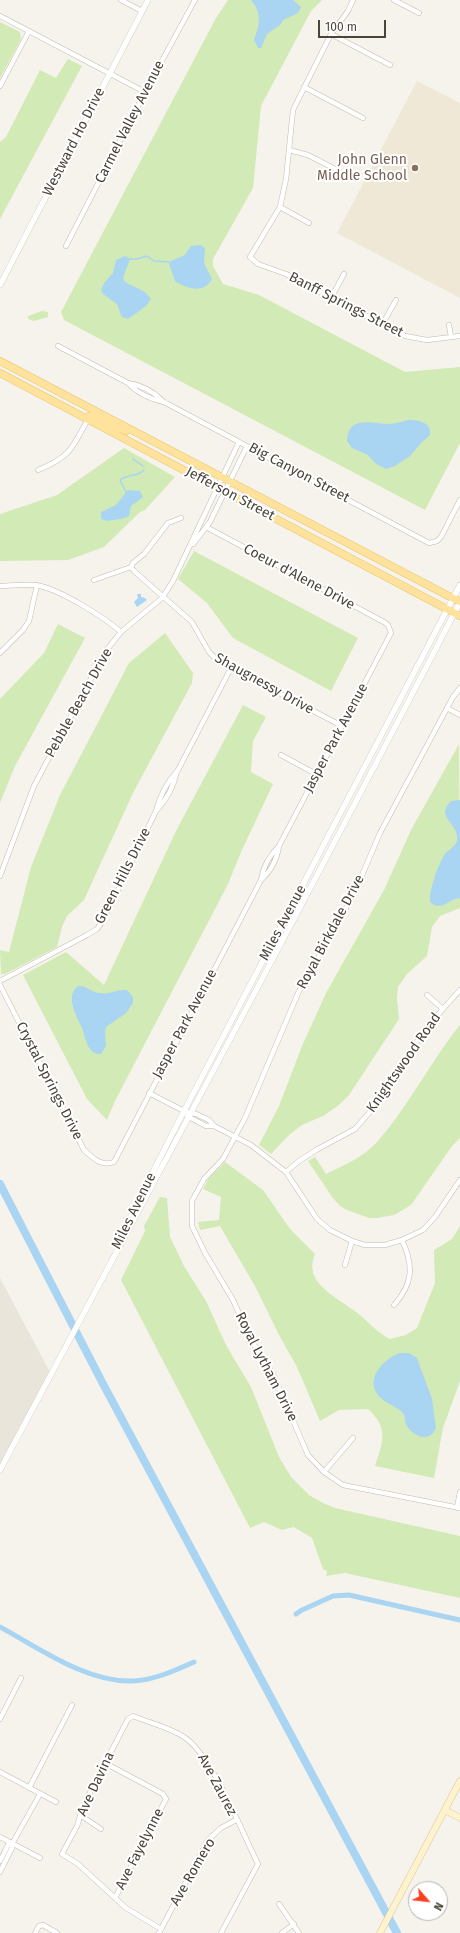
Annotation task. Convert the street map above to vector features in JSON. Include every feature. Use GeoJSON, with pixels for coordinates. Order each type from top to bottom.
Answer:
{"type":"FeatureCollection","features":[{"type":"Feature","properties":{"kind":"main road","name":"Jefferson Street"},"geometry":{"type":"LineString","coordinates":[[0,361],[458,601]]}},
{"type":"Feature","properties":{"kind":"main road","name":"Jefferson Street"},"geometry":{"type":"LineString","coordinates":[[0,373],[454,613]]}},
{"type":"Feature","properties":{"kind":"main road"},"geometry":{"type":"LineString","coordinates":[[88,419],[92,416],[116,428],[145,437]]}},
{"type":"Feature","properties":{"kind":"main road"},"geometry":{"type":"LineString","coordinates":[[380,1933],[460,1781]]}},
{"type":"Feature","properties":{"kind":"main road"},"geometry":{"type":"LineString","coordinates":[[445,1810],[460,1818]]}},
{"type":"Feature","properties":{"kind":"street"},"geometry":{"type":"LineString","coordinates":[[121,0],[142,11]]}},
{"type":"Feature","properties":{"kind":"street","name":"Westward Ho Drive"},"geometry":{"type":"LineString","coordinates":[[0,285],[148,0]]}},
{"type":"Feature","properties":{"kind":"street","name":"Carmel Valley Avenue"},"geometry":{"type":"LineString","coordinates":[[66,246],[145,92],[195,0]]}},
{"type":"Feature","properties":{"kind":"street"},"geometry":{"type":"LineString","coordinates":[[309,222],[280,207],[286,179],[293,110],[331,34],[348,11],[353,0]]}},
{"type":"Feature","properties":{"kind":"street"},"geometry":{"type":"LineString","coordinates":[[394,0],[419,13]]}},
{"type":"Feature","properties":{"kind":"street"},"geometry":{"type":"LineString","coordinates":[[0,16],[145,92]]}},
{"type":"Feature","properties":{"kind":"street"},"geometry":{"type":"LineString","coordinates":[[0,86],[29,31]]}},
{"type":"Feature","properties":{"kind":"street"},"geometry":{"type":"LineString","coordinates":[[331,34],[390,65]]}},
{"type":"Feature","properties":{"kind":"street"},"geometry":{"type":"LineString","coordinates":[[304,87],[363,118]]}},
{"type":"Feature","properties":{"kind":"street"},"geometry":{"type":"LineString","coordinates":[[289,150],[308,155],[337,170]]}},
{"type":"Feature","properties":{"kind":"street","name":"Banff Springs Street"},"geometry":{"type":"LineString","coordinates":[[280,207],[250,257],[258,264],[286,274],[404,336],[422,340],[460,336]]}},
{"type":"Feature","properties":{"kind":"street"},"geometry":{"type":"LineString","coordinates":[[331,298],[344,274]]}},
{"type":"Feature","properties":{"kind":"street"},"geometry":{"type":"LineString","coordinates":[[382,325],[396,300]]}},
{"type":"Feature","properties":{"kind":"street"},"geometry":{"type":"LineString","coordinates":[[448,325],[451,338]]}},
{"type":"Feature","properties":{"kind":"street","name":"Big Canyon Street"},"geometry":{"type":"LineString","coordinates":[[58,346],[128,383],[133,389],[153,400],[164,402],[429,543],[434,543],[440,537],[460,500]]}},
{"type":"Feature","properties":{"kind":"street"},"geometry":{"type":"LineString","coordinates":[[38,470],[55,463],[70,452],[88,419]]}},
{"type":"Feature","properties":{"kind":"street"},"geometry":{"type":"LineString","coordinates":[[188,550],[221,477],[239,442]]}},
{"type":"Feature","properties":{"kind":"street"},"geometry":{"type":"LineString","coordinates":[[188,550],[206,527],[247,446]]}},
{"type":"Feature","properties":{"kind":"street"},"geometry":{"type":"LineString","coordinates":[[94,580],[131,567],[133,563],[144,554],[168,523],[181,518]]}},
{"type":"Feature","properties":{"kind":"street","name":"Coeur d'Alene Drive"},"geometry":{"type":"LineString","coordinates":[[206,527],[384,622],[389,629]]}},
{"type":"Feature","properties":{"kind":"street","name":"Pebble Beach Drive"},"geometry":{"type":"LineString","coordinates":[[0,876],[34,786],[105,652],[121,632],[162,598],[173,581],[188,550]]}},
{"type":"Feature","properties":{"kind":"street","name":"Shaugnessy Drive"},"geometry":{"type":"LineString","coordinates":[[131,567],[162,598],[192,622],[214,657],[231,668],[342,726]]}},
{"type":"Feature","properties":{"kind":"street"},"geometry":{"type":"LineString","coordinates":[[0,586],[25,584],[37,585],[53,590],[108,620],[121,632]]}},
{"type":"Feature","properties":{"kind":"street"},"geometry":{"type":"LineString","coordinates":[[0,653],[23,630],[29,621],[37,585]]}},
{"type":"Feature","properties":{"kind":"street","name":"Miles Avenue"},"geometry":{"type":"LineString","coordinates":[[0,1470],[109,1262],[190,1115],[454,613],[458,601],[460,586]]}},
{"type":"Feature","properties":{"kind":"street","name":"Miles Avenue"},"geometry":{"type":"LineString","coordinates":[[109,1262],[144,1188],[184,1111],[454,613]]}},
{"type":"Feature","properties":{"kind":"street","name":"Jasper Park Avenue"},"geometry":{"type":"LineString","coordinates":[[108,1164],[114,1162],[261,880],[262,872],[272,853],[279,846],[389,637],[389,629]]}},
{"type":"Feature","properties":{"kind":"street","name":"Green Hills Drive"},"geometry":{"type":"LineString","coordinates":[[0,981],[98,929],[156,811],[159,800],[169,780],[178,770],[231,668]]}},
{"type":"Feature","properties":{"kind":"street","name":"Royal Birkdale Drive"},"geometry":{"type":"LineString","coordinates":[[234,1137],[256,1094],[299,991],[354,894],[380,833],[447,708],[460,688]]}},
{"type":"Feature","properties":{"kind":"street"},"geometry":{"type":"LineString","coordinates":[[447,708],[460,715]]}},
{"type":"Feature","properties":{"kind":"street"},"geometry":{"type":"LineString","coordinates":[[281,755],[316,774]]}},
{"type":"Feature","properties":{"kind":"street","name":"Crystal Springs Drive"},"geometry":{"type":"LineString","coordinates":[[0,986],[79,1141],[100,1163],[108,1164]]}},
{"type":"Feature","properties":{"kind":"street","name":"Knightswood Road"},"geometry":{"type":"LineString","coordinates":[[286,1172],[316,1150],[355,1129],[376,1106],[426,1028],[460,990]]}},
{"type":"Feature","properties":{"kind":"street"},"geometry":{"type":"LineString","coordinates":[[427,995],[442,1009]]}},
{"type":"Feature","properties":{"kind":"street"},"geometry":{"type":"LineString","coordinates":[[149,1093],[184,1111],[206,1126],[214,1126],[251,1145],[286,1172],[317,1219],[330,1230],[352,1241],[375,1246],[402,1240],[428,1225],[460,1180]]}},
{"type":"Feature","properties":{"kind":"street","name":"Royal Lytham Drive"},"geometry":{"type":"LineString","coordinates":[[234,1137],[222,1159],[204,1179],[192,1201],[192,1226],[205,1253],[233,1300],[251,1340],[273,1374],[308,1455],[324,1472],[338,1482],[349,1486],[458,1508]]}},
{"type":"Feature","properties":{"kind":"street"},"geometry":{"type":"LineString","coordinates":[[394,1305],[401,1297],[410,1272],[410,1260],[402,1240]]}},
{"type":"Feature","properties":{"kind":"street"},"geometry":{"type":"LineString","coordinates":[[345,1265],[352,1241]]}},
{"type":"Feature","properties":{"kind":"street"},"geometry":{"type":"LineString","coordinates":[[324,1472],[353,1438]]}},
{"type":"Feature","properties":{"kind":"street"},"geometry":{"type":"LineString","coordinates":[[458,1508],[460,1492]]}},
{"type":"Feature","properties":{"kind":"street"},"geometry":{"type":"LineString","coordinates":[[0,1719],[22,1678]]}},
{"type":"Feature","properties":{"kind":"street"},"geometry":{"type":"LineString","coordinates":[[29,1788],[72,1705]]}},
{"type":"Feature","properties":{"kind":"street","name":"Ave Davina"},"geometry":{"type":"LineString","coordinates":[[115,1898],[78,1864],[62,1854],[77,1826],[84,1804],[105,1763],[128,1719],[133,1716]]}},
{"type":"Feature","properties":{"kind":"street","name":"Ave Zaurez"},"geometry":{"type":"LineString","coordinates":[[133,1716],[162,1726],[185,1737],[200,1751],[211,1769],[258,1864],[221,1933]]}},
{"type":"Feature","properties":{"kind":"street","name":"Ave Fayelynne"},"geometry":{"type":"LineString","coordinates":[[105,1763],[163,1794],[166,1799],[115,1898]]}},
{"type":"Feature","properties":{"kind":"street"},"geometry":{"type":"LineString","coordinates":[[0,1772],[56,1802]]}},
{"type":"Feature","properties":{"kind":"street"},"geometry":{"type":"LineString","coordinates":[[0,1872],[12,1848],[12,1844],[40,1794]]}},
{"type":"Feature","properties":{"kind":"street"},"geometry":{"type":"LineString","coordinates":[[80,1815],[101,1829]]}},
{"type":"Feature","properties":{"kind":"street","name":"Ave Romero"},"geometry":{"type":"LineString","coordinates":[[160,1931],[208,1840],[221,1828],[236,1820]]}},
{"type":"Feature","properties":{"kind":"street"},"geometry":{"type":"LineString","coordinates":[[0,1837],[40,1858]]}},
{"type":"Feature","properties":{"kind":"street"},"geometry":{"type":"LineString","coordinates":[[0,1861],[8,1845],[12,1844]]}},
{"type":"Feature","properties":{"kind":"street"},"geometry":{"type":"LineString","coordinates":[[115,1898],[126,1908],[160,1931]]}},
{"type":"Feature","properties":{"kind":"street"},"geometry":{"type":"LineString","coordinates":[[279,1904],[299,1933]]}},
{"type":"Feature","properties":{"kind":"street"},"geometry":{"type":"LineString","coordinates":[[282,1933],[294,1924]]}},
{"type":"Feature","properties":{"kind":"street"},"geometry":{"type":"LineString","coordinates":[[35,1933],[39,1926],[43,1926],[57,1933]]}},
{"type":"Feature","properties":{"kind":"shaded area","name":"John Glenn Middle School"},"geometry":{"type":"Polygon","coordinates":[[[417,81],[460,103],[460,298],[337,233],[417,81]]]}},
{"type":"Feature","properties":{"kind":"shaded area"},"geometry":{"type":"Polygon","coordinates":[[[0,1278],[51,1374],[0,1469],[0,1278]]]}},
{"type":"Feature","properties":{"kind":"green space"},"geometry":{"type":"Polygon","coordinates":[[[228,0],[322,0],[311,11],[261,106],[253,188],[213,259],[213,266],[223,284],[259,295],[405,372],[460,367],[460,443],[425,510],[64,320],[61,312],[216,18],[228,0]]]}},
{"type":"Feature","properties":{"kind":"green space"},"geometry":{"type":"Polygon","coordinates":[[[0,22],[20,32],[21,39],[0,78],[0,22]]]}},
{"type":"Feature","properties":{"kind":"green space"},"geometry":{"type":"Polygon","coordinates":[[[68,59],[82,66],[0,219],[0,142],[6,137],[40,70],[56,78],[68,59]]]}},
{"type":"Feature","properties":{"kind":"green space"},"geometry":{"type":"Polygon","coordinates":[[[42,311],[48,312],[48,317],[34,321],[28,319],[28,316],[42,311]]]}},
{"type":"Feature","properties":{"kind":"green space"},"geometry":{"type":"Polygon","coordinates":[[[124,448],[175,477],[145,510],[140,512],[104,547],[68,560],[0,561],[0,514],[57,495],[124,448]]]}},
{"type":"Feature","properties":{"kind":"green space"},"geometry":{"type":"Polygon","coordinates":[[[194,551],[358,638],[331,691],[233,638],[207,603],[178,579],[194,551]]]}},
{"type":"Feature","properties":{"kind":"green space"},"geometry":{"type":"Polygon","coordinates":[[[58,624],[85,638],[15,766],[0,803],[0,699],[44,653],[58,624]]]}},
{"type":"Feature","properties":{"kind":"green space"},"geometry":{"type":"Polygon","coordinates":[[[165,633],[193,673],[192,683],[133,793],[84,900],[67,916],[62,927],[57,947],[5,974],[1,974],[0,950],[9,952],[31,867],[60,795],[129,663],[165,633]]]}},
{"type":"Feature","properties":{"kind":"green space"},"geometry":{"type":"Polygon","coordinates":[[[243,705],[266,717],[253,741],[251,772],[273,784],[241,852],[228,884],[115,1101],[107,1120],[87,1099],[23,975],[66,952],[104,985],[176,831],[243,705]]]}},
{"type":"Feature","properties":{"kind":"green space"},"geometry":{"type":"Polygon","coordinates":[[[459,744],[460,908],[440,916],[432,927],[427,956],[407,974],[398,987],[397,998],[399,1019],[349,1095],[339,1105],[323,1116],[302,1125],[289,1135],[271,1154],[259,1145],[279,1106],[302,1046],[326,993],[384,890],[411,830],[459,744]]]}},
{"type":"Feature","properties":{"kind":"green space"},"geometry":{"type":"Polygon","coordinates":[[[460,1025],[460,1138],[452,1146],[411,1205],[394,1215],[369,1218],[340,1206],[332,1197],[308,1161],[315,1157],[326,1174],[352,1161],[371,1148],[398,1115],[460,1025]]]}},
{"type":"Feature","properties":{"kind":"green space"},"geometry":{"type":"Polygon","coordinates":[[[225,1162],[263,1190],[290,1229],[315,1254],[312,1264],[313,1273],[317,1281],[331,1295],[356,1312],[380,1333],[390,1339],[406,1335],[417,1328],[435,1283],[434,1250],[452,1239],[460,1226],[460,1381],[443,1428],[434,1478],[375,1466],[382,1442],[382,1429],[375,1416],[368,1409],[339,1410],[320,1421],[297,1367],[278,1333],[256,1288],[220,1226],[200,1230],[198,1222],[219,1220],[221,1197],[203,1189],[209,1178],[225,1162]]]}},
{"type":"Feature","properties":{"kind":"green space"},"geometry":{"type":"Polygon","coordinates":[[[160,1197],[167,1198],[170,1237],[184,1266],[206,1301],[226,1345],[251,1387],[279,1457],[291,1477],[309,1495],[335,1508],[460,1536],[460,1598],[345,1573],[326,1576],[327,1571],[323,1569],[312,1538],[294,1527],[282,1530],[264,1522],[250,1528],[121,1280],[145,1231],[144,1226],[160,1197]]]}},
{"type":"Feature","properties":{"kind":"water"},"geometry":{"type":"Polygon","coordinates":[[[251,0],[293,0],[301,7],[298,13],[283,20],[280,25],[267,34],[261,48],[258,48],[254,40],[258,29],[259,19],[255,5],[251,0]]]}},
{"type":"Feature","properties":{"kind":"water"},"geometry":{"type":"Polygon","coordinates":[[[200,245],[205,248],[204,263],[212,279],[205,287],[195,289],[175,281],[169,264],[171,261],[185,255],[191,246],[200,245]]]}},
{"type":"Feature","properties":{"kind":"water"},"geometry":{"type":"Polygon","coordinates":[[[125,256],[130,259],[123,278],[125,282],[145,292],[151,299],[146,306],[128,319],[122,317],[117,304],[103,294],[101,290],[104,283],[113,273],[116,260],[125,256]]]}},
{"type":"Feature","properties":{"kind":"water"},"geometry":{"type":"Polygon","coordinates":[[[408,420],[420,421],[427,425],[429,427],[430,435],[410,456],[395,466],[386,469],[376,464],[368,455],[352,448],[347,441],[348,433],[356,424],[367,422],[389,424],[408,420]]]}},
{"type":"Feature","properties":{"kind":"water"},"geometry":{"type":"Polygon","coordinates":[[[128,490],[140,491],[143,497],[131,506],[129,516],[107,521],[101,519],[101,512],[116,505],[128,490]]]}},
{"type":"Feature","properties":{"kind":"water"},"geometry":{"type":"Polygon","coordinates":[[[137,594],[141,594],[141,597],[147,600],[137,607],[134,602],[138,598],[137,594]]]}},
{"type":"Feature","properties":{"kind":"water"},"geometry":{"type":"Polygon","coordinates":[[[460,800],[460,898],[438,906],[430,902],[432,885],[444,855],[455,845],[457,841],[455,829],[446,817],[446,807],[451,801],[460,800]]]}},
{"type":"Feature","properties":{"kind":"water"},"geometry":{"type":"Polygon","coordinates":[[[78,986],[102,993],[127,990],[133,997],[133,1003],[126,1013],[106,1027],[106,1046],[101,1054],[92,1051],[89,1048],[83,1030],[74,1011],[72,995],[78,986]]]}},
{"type":"Feature","properties":{"kind":"water"},"geometry":{"type":"Polygon","coordinates":[[[399,1353],[409,1353],[417,1358],[432,1399],[436,1428],[430,1436],[422,1437],[410,1430],[402,1412],[383,1400],[376,1392],[374,1379],[376,1372],[386,1361],[399,1353]]]}},
{"type":"Feature","properties":{"kind":"waterway"},"geometry":{"type":"LineString","coordinates":[[130,259],[137,259],[147,256],[154,261],[170,262]]}},
{"type":"Feature","properties":{"kind":"waterway"},"geometry":{"type":"LineString","coordinates":[[133,459],[143,466]]}},
{"type":"Feature","properties":{"kind":"waterway"},"geometry":{"type":"LineString","coordinates":[[126,492],[120,480],[139,474],[144,470]]}},
{"type":"Feature","properties":{"kind":"waterway"},"geometry":{"type":"LineString","coordinates":[[0,1184],[102,1382],[397,1933]]}},
{"type":"Feature","properties":{"kind":"waterway"},"geometry":{"type":"LineString","coordinates":[[296,1614],[333,1596],[349,1595],[460,1620]]}},
{"type":"Feature","properties":{"kind":"waterway"},"geometry":{"type":"LineString","coordinates":[[0,1627],[64,1663],[98,1676],[116,1680],[133,1681],[149,1679],[171,1672],[194,1662]]}},
{"type":"Feature","properties":{"kind":"place","name":"John Glenn Middle School"},"geometry":{"type":"Point","coordinates":[415,168]}}]}
